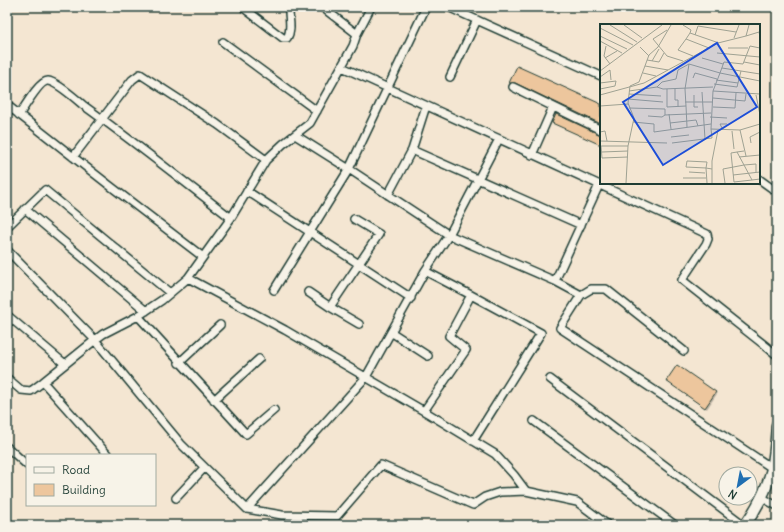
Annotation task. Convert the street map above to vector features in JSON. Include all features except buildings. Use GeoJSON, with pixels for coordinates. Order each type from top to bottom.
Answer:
{"type":"FeatureCollection","features":[{"type":"Feature","properties":{"kind":"street"},"geometry":{"type":"LineString","coordinates":[[245,9],[283,38],[287,38],[290,29],[289,7]]}},
{"type":"Feature","properties":{"kind":"street"},"geometry":{"type":"LineString","coordinates":[[322,7],[357,34]]}},
{"type":"Feature","properties":{"kind":"street"},"geometry":{"type":"LineString","coordinates":[[7,378],[21,390],[31,391],[95,340],[146,311],[162,300],[188,278],[231,218],[266,160],[282,144],[310,124],[354,46],[357,34],[371,7]]}},
{"type":"Feature","properties":{"kind":"street"},"geometry":{"type":"LineString","coordinates":[[274,290],[309,231],[349,169],[426,7]]}},
{"type":"Feature","properties":{"kind":"street"},"geometry":{"type":"LineString","coordinates":[[448,7],[600,76]]}},
{"type":"Feature","properties":{"kind":"street"},"geometry":{"type":"LineString","coordinates":[[450,77],[477,20]]}},
{"type":"Feature","properties":{"kind":"street"},"geometry":{"type":"LineString","coordinates":[[223,42],[317,111]]}},
{"type":"Feature","properties":{"kind":"street"},"geometry":{"type":"LineString","coordinates":[[342,67],[707,234],[708,239],[706,244],[682,280],[777,355]]}},
{"type":"Feature","properties":{"kind":"street"},"geometry":{"type":"LineString","coordinates":[[73,157],[132,80],[140,74],[218,124],[266,160]]}},
{"type":"Feature","properties":{"kind":"street"},"geometry":{"type":"LineString","coordinates":[[19,115],[40,85],[46,81],[50,81],[60,86],[231,218]]}},
{"type":"Feature","properties":{"kind":"street"},"geometry":{"type":"LineString","coordinates":[[513,87],[600,130]]}},
{"type":"Feature","properties":{"kind":"street"},"geometry":{"type":"LineString","coordinates":[[7,105],[203,256]]}},
{"type":"Feature","properties":{"kind":"street"},"geometry":{"type":"LineString","coordinates":[[388,195],[412,150],[426,106]]}},
{"type":"Feature","properties":{"kind":"street"},"geometry":{"type":"LineString","coordinates":[[532,154],[553,107]]}},
{"type":"Feature","properties":{"kind":"street"},"geometry":{"type":"LineString","coordinates":[[295,135],[449,235],[581,295]]}},
{"type":"Feature","properties":{"kind":"street"},"geometry":{"type":"LineString","coordinates":[[247,509],[366,377],[425,271],[449,235],[499,139]]}},
{"type":"Feature","properties":{"kind":"street"},"geometry":{"type":"LineString","coordinates":[[412,150],[581,225]]}},
{"type":"Feature","properties":{"kind":"street"},"geometry":{"type":"LineString","coordinates":[[760,180],[777,192]]}},
{"type":"Feature","properties":{"kind":"street"},"geometry":{"type":"LineString","coordinates":[[555,282],[599,185]]}},
{"type":"Feature","properties":{"kind":"street"},"geometry":{"type":"LineString","coordinates":[[7,227],[45,190],[170,293]]}},
{"type":"Feature","properties":{"kind":"street"},"geometry":{"type":"LineString","coordinates":[[248,191],[411,298]]}},
{"type":"Feature","properties":{"kind":"street"},"geometry":{"type":"LineString","coordinates":[[25,209],[146,311]]}},
{"type":"Feature","properties":{"kind":"street"},"geometry":{"type":"LineString","coordinates":[[330,307],[379,234],[354,219]]}},
{"type":"Feature","properties":{"kind":"street"},"geometry":{"type":"LineString","coordinates":[[7,250],[95,340],[181,444],[247,509],[282,515],[337,516],[381,465],[474,505],[486,497],[500,492],[526,492],[577,502],[608,525]]}},
{"type":"Feature","properties":{"kind":"street"},"geometry":{"type":"LineString","coordinates":[[425,271],[541,333],[472,441]]}},
{"type":"Feature","properties":{"kind":"street"},"geometry":{"type":"LineString","coordinates":[[188,278],[285,330],[495,454],[514,475],[526,492]]}},
{"type":"Feature","properties":{"kind":"street"},"geometry":{"type":"LineString","coordinates":[[684,351],[606,289],[591,289],[581,295],[560,328],[772,468]]}},
{"type":"Feature","properties":{"kind":"street"},"geometry":{"type":"LineString","coordinates":[[308,292],[358,324]]}},
{"type":"Feature","properties":{"kind":"street"},"geometry":{"type":"LineString","coordinates":[[424,411],[466,350],[449,336],[471,295]]}},
{"type":"Feature","properties":{"kind":"street"},"geometry":{"type":"LineString","coordinates":[[7,315],[65,364]]}},
{"type":"Feature","properties":{"kind":"street"},"geometry":{"type":"LineString","coordinates":[[138,316],[246,434],[274,410]]}},
{"type":"Feature","properties":{"kind":"street"},"geometry":{"type":"LineString","coordinates":[[179,362],[220,325]]}},
{"type":"Feature","properties":{"kind":"street"},"geometry":{"type":"LineString","coordinates":[[391,332],[428,356]]}},
{"type":"Feature","properties":{"kind":"street"},"geometry":{"type":"LineString","coordinates":[[214,400],[259,360]]}},
{"type":"Feature","properties":{"kind":"street"},"geometry":{"type":"LineString","coordinates":[[550,379],[744,525],[759,502],[768,482],[772,468],[777,425]]}},
{"type":"Feature","properties":{"kind":"street"},"geometry":{"type":"LineString","coordinates":[[43,382],[107,454]]}},
{"type":"Feature","properties":{"kind":"street"},"geometry":{"type":"LineString","coordinates":[[534,421],[675,525]]}},
{"type":"Feature","properties":{"kind":"street"},"geometry":{"type":"LineString","coordinates":[[7,446],[26,464]]}},
{"type":"Feature","properties":{"kind":"street"},"geometry":{"type":"LineString","coordinates":[[176,498],[204,468]]}},
{"type":"Feature","properties":{"kind":"street"},"geometry":{"type":"LineString","coordinates":[[761,498],[777,506]]}}]}
